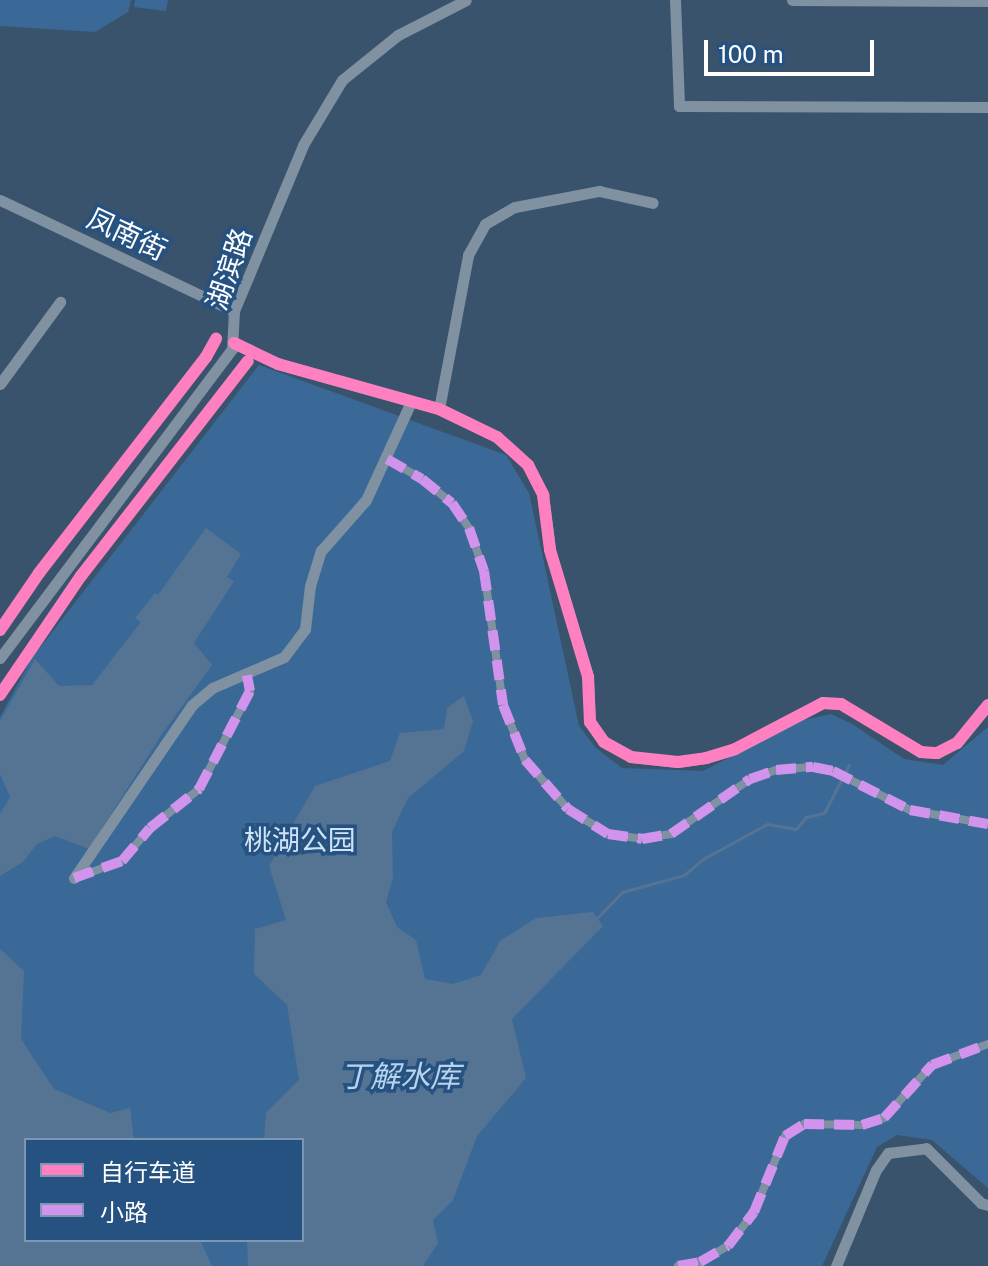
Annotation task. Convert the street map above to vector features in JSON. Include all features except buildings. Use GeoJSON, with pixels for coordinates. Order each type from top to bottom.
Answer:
{"type":"FeatureCollection","features":[{"type":"Feature","properties":{"kind":"street","name":"湖滨路"},"geometry":{"type":"LineString","coordinates":[[0,658],[234,343],[234,311],[303,145],[342,80],[398,35],[466,0]]}},
{"type":"Feature","properties":{"kind":"street"},"geometry":{"type":"LineString","coordinates":[[675,0],[679,106],[988,107]]}},
{"type":"Feature","properties":{"kind":"street"},"geometry":{"type":"LineString","coordinates":[[792,0],[988,1]]}},
{"type":"Feature","properties":{"kind":"street"},"geometry":{"type":"LineString","coordinates":[[439,409],[468,255],[485,224],[515,207],[599,191],[653,203]]}},
{"type":"Feature","properties":{"kind":"street","name":"凤南街"},"geometry":{"type":"LineString","coordinates":[[0,200],[234,311]]}},
{"type":"Feature","properties":{"kind":"street"},"geometry":{"type":"LineString","coordinates":[[0,384],[60,302]]}},
{"type":"Feature","properties":{"kind":"street"},"geometry":{"type":"LineString","coordinates":[[234,343],[278,364],[410,404],[439,409],[497,437],[528,465],[543,495],[550,550],[588,677],[590,722],[604,742],[631,757],[678,762],[706,758],[735,749],[823,703],[841,704],[921,752],[937,753],[957,743],[988,705]]}},
{"type":"Feature","properties":{"kind":"street"},"geometry":{"type":"LineString","coordinates":[[74,878],[192,705],[212,688],[284,657],[305,629],[310,586],[321,551],[366,500],[410,404]]}},
{"type":"Feature","properties":{"kind":"street"},"geometry":{"type":"LineString","coordinates":[[387,459],[422,479],[452,503],[469,528],[484,571],[503,705],[525,760],[568,809],[608,834],[642,839],[671,834],[750,779],[776,770],[813,767],[833,771],[910,810],[988,824]]}},
{"type":"Feature","properties":{"kind":"street"},"geometry":{"type":"LineString","coordinates":[[74,878],[122,861],[150,828],[199,789],[250,691],[247,675]]}},
{"type":"Feature","properties":{"kind":"street"},"geometry":{"type":"LineString","coordinates":[[678,1266],[700,1262],[728,1246],[754,1212],[785,1136],[804,1124],[862,1125],[884,1118],[932,1065],[988,1044]]}},
{"type":"Feature","properties":{"kind":"street"},"geometry":{"type":"LineString","coordinates":[[836,1266],[876,1170],[888,1153],[926,1148],[981,1203],[988,1205]]}},
{"type":"Feature","properties":{"kind":"green space"},"geometry":{"type":"Polygon","coordinates":[[[0,0],[131,0],[128,12],[95,32],[0,26],[0,0]]]}},
{"type":"Feature","properties":{"kind":"green space"},"geometry":{"type":"Polygon","coordinates":[[[135,0],[168,0],[166,11],[134,7],[135,0]]]}},
{"type":"Feature","properties":{"kind":"green space","name":"桃湖公园"},"geometry":{"type":"Polygon","coordinates":[[[259,365],[506,455],[529,493],[579,726],[596,748],[622,768],[703,771],[804,720],[831,714],[852,724],[904,759],[943,765],[988,727],[988,1188],[932,1140],[897,1135],[877,1147],[822,1266],[0,1266],[0,717],[32,658],[259,365]]]}},
{"type":"Feature","properties":{"kind":"water"},"geometry":{"type":"Polygon","coordinates":[[[206,528],[241,554],[227,577],[234,581],[194,643],[212,665],[162,734],[89,849],[55,836],[37,844],[23,862],[0,876],[0,814],[10,797],[0,774],[0,721],[35,659],[59,686],[92,685],[141,622],[135,618],[155,593],[158,595],[206,528]]]}},
{"type":"Feature","properties":{"kind":"water","name":"丁解水库"},"geometry":{"type":"Polygon","coordinates":[[[464,696],[473,721],[464,751],[408,798],[392,832],[393,878],[386,902],[397,927],[416,940],[425,979],[453,984],[481,975],[500,941],[536,918],[593,912],[603,926],[512,1019],[526,1078],[477,1136],[453,1200],[433,1220],[438,1243],[423,1266],[248,1266],[247,1242],[304,1242],[304,1138],[264,1138],[266,1113],[299,1080],[287,1005],[254,974],[255,929],[286,920],[269,866],[315,786],[390,761],[400,733],[444,729],[447,708],[464,696]]]}},
{"type":"Feature","properties":{"kind":"water"},"geometry":{"type":"Polygon","coordinates":[[[0,949],[24,971],[21,1039],[54,1089],[110,1113],[130,1108],[134,1138],[24,1138],[24,1242],[201,1242],[212,1266],[0,1266],[0,949]]]}},
{"type":"Feature","properties":{"kind":"waterway"},"geometry":{"type":"LineString","coordinates":[[597,918],[622,892],[684,875],[703,859],[767,824],[796,829],[806,817],[824,813],[849,765]]}},
{"type":"Feature","properties":{"kind":"marked path"},"geometry":{"type":"LineString","coordinates":[[387,459],[422,479],[452,503],[469,528],[484,571],[503,705],[525,760],[568,809],[608,834],[642,839],[671,834],[750,779],[776,770],[813,767],[833,771],[910,810],[988,824]]}},
{"type":"Feature","properties":{"kind":"marked path"},"geometry":{"type":"LineString","coordinates":[[74,878],[122,861],[150,828],[199,789],[250,691],[247,675]]}},
{"type":"Feature","properties":{"kind":"marked path"},"geometry":{"type":"LineString","coordinates":[[678,1266],[700,1262],[728,1246],[754,1212],[785,1136],[804,1124],[862,1125],[884,1118],[932,1065],[988,1044]]}},
{"type":"Feature","properties":{"kind":"cycle path"},"geometry":{"type":"LineString","coordinates":[[0,630],[39,573],[206,357],[216,339]]}},
{"type":"Feature","properties":{"kind":"cycle path"},"geometry":{"type":"LineString","coordinates":[[234,343],[278,364],[439,409],[497,437],[528,465],[543,495],[550,550],[588,677],[590,722],[604,742],[631,757],[678,762],[706,758],[735,749],[823,703],[841,704],[921,752],[937,753],[957,743],[988,705]]}},
{"type":"Feature","properties":{"kind":"cycle path"},"geometry":{"type":"LineString","coordinates":[[0,695],[81,576],[248,361]]}}]}
